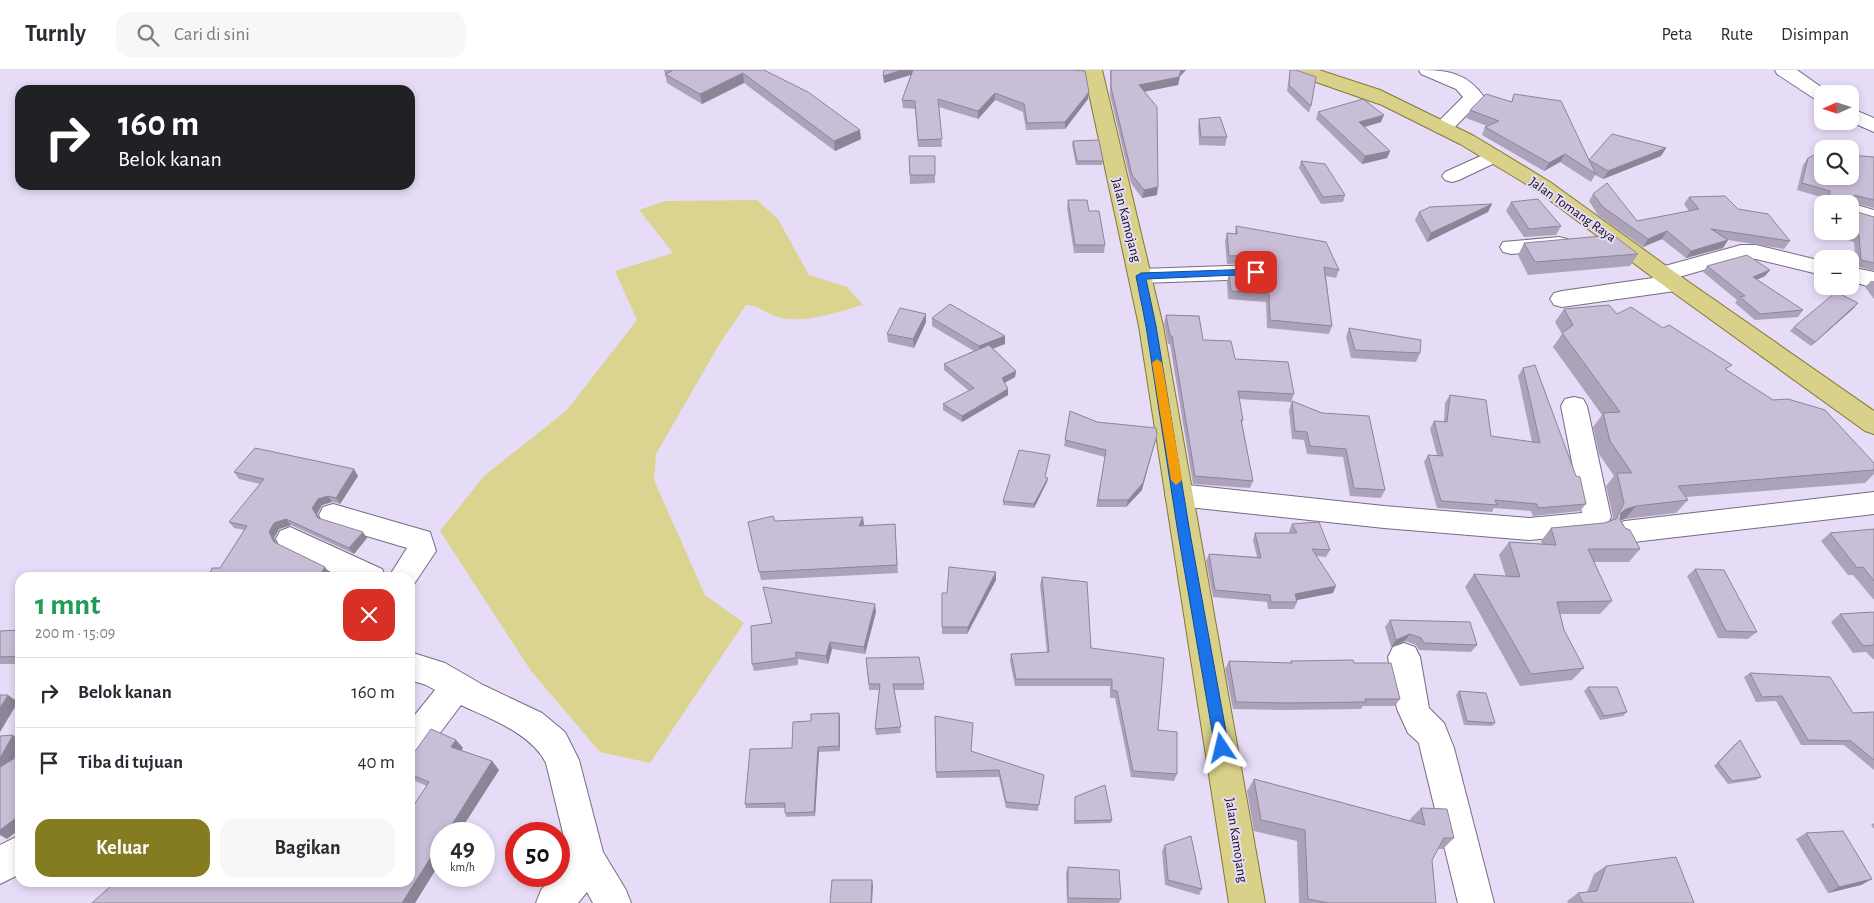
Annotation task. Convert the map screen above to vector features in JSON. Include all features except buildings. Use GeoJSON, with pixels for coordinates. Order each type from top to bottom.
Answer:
{"type":"FeatureCollection","features":[{"type":"Feature","properties":{"kind":"main road","name":"Jalan Kamojang"},"geometry":{"type":"LineString","coordinates":[[1093,70],[1151,326],[1247,903]]}},
{"type":"Feature","properties":{"kind":"main road","name":"Jalan Tomang Raya"},"geometry":{"type":"LineString","coordinates":[[1300,70],[1373,94],[1443,128],[1543,186],[1668,278],[1874,424]]}},
{"type":"Feature","properties":{"kind":"street"},"geometry":{"type":"LineString","coordinates":[[1784,70],[1814,90]]}},
{"type":"Feature","properties":{"kind":"street"},"geometry":{"type":"LineString","coordinates":[[1439,72],[1464,85],[1474,98],[1443,128]]}},
{"type":"Feature","properties":{"kind":"street"},"geometry":{"type":"LineString","coordinates":[[1859,118],[1874,126]]}},
{"type":"Feature","properties":{"kind":"street"},"geometry":{"type":"LineString","coordinates":[[1452,176],[1494,156]]}},
{"type":"Feature","properties":{"kind":"street"},"geometry":{"type":"LineString","coordinates":[[1859,213],[1874,217]]}},
{"type":"Feature","properties":{"kind":"street"},"geometry":{"type":"LineString","coordinates":[[1511,247],[1615,239]]}},
{"type":"Feature","properties":{"kind":"street"},"geometry":{"type":"LineString","coordinates":[[1562,298],[1668,278],[1741,252],[1756,252],[1814,266]]}},
{"type":"Feature","properties":{"kind":"street"},"geometry":{"type":"LineString","coordinates":[[1141,276],[1256,272]]}},
{"type":"Feature","properties":{"kind":"street"},"geometry":{"type":"LineString","coordinates":[[1859,276],[1874,280]]}},
{"type":"Feature","properties":{"kind":"street"},"geometry":{"type":"LineString","coordinates":[[1178,495],[1384,517],[1529,529],[1593,523],[1597,517],[1574,406]]}},
{"type":"Feature","properties":{"kind":"street"},"geometry":{"type":"LineString","coordinates":[[1625,532],[1874,503]]}},
{"type":"Feature","properties":{"kind":"street"},"geometry":{"type":"LineString","coordinates":[[333,515],[420,540],[422,551],[406,572]]}},
{"type":"Feature","properties":{"kind":"street"},"geometry":{"type":"LineString","coordinates":[[290,539],[359,572]]}},
{"type":"Feature","properties":{"kind":"street"},"geometry":{"type":"LineString","coordinates":[[1404,657],[1413,709],[1419,722],[1432,734],[1437,748],[1476,903]]}},
{"type":"Feature","properties":{"kind":"street"},"geometry":{"type":"LineString","coordinates":[[415,667],[434,673],[530,724],[553,743],[562,760],[589,862],[613,903]]}},
{"type":"Feature","properties":{"kind":"street"},"geometry":{"type":"LineString","coordinates":[[415,740],[457,686]]}},
{"type":"Feature","properties":{"kind":"street"},"geometry":{"type":"LineString","coordinates":[[0,866],[15,856]]}},
{"type":"Feature","properties":{"kind":"street"},"geometry":{"type":"LineString","coordinates":[[554,903],[589,862]]}},
{"type":"Feature","properties":{"kind":"shaded area"},"geometry":{"type":"Polygon","coordinates":[[[757,200],[778,219],[809,275],[847,287],[863,305],[813,318],[792,319],[777,317],[751,305],[746,305],[720,343],[656,454],[654,480],[705,595],[744,623],[650,763],[600,752],[531,671],[440,531],[484,476],[566,411],[637,320],[615,271],[673,253],[639,210],[665,201],[757,200]]]}},
{"type":"Feature","properties":{"kind":"slow traffic"},"geometry":{"type":"LineString","coordinates":[[1157,363],[1176,480]]}},
{"type":"Feature","properties":{"kind":"route"},"geometry":{"type":"LineString","coordinates":[[1222,748],[1141,276],[1256,272]]}}]}
